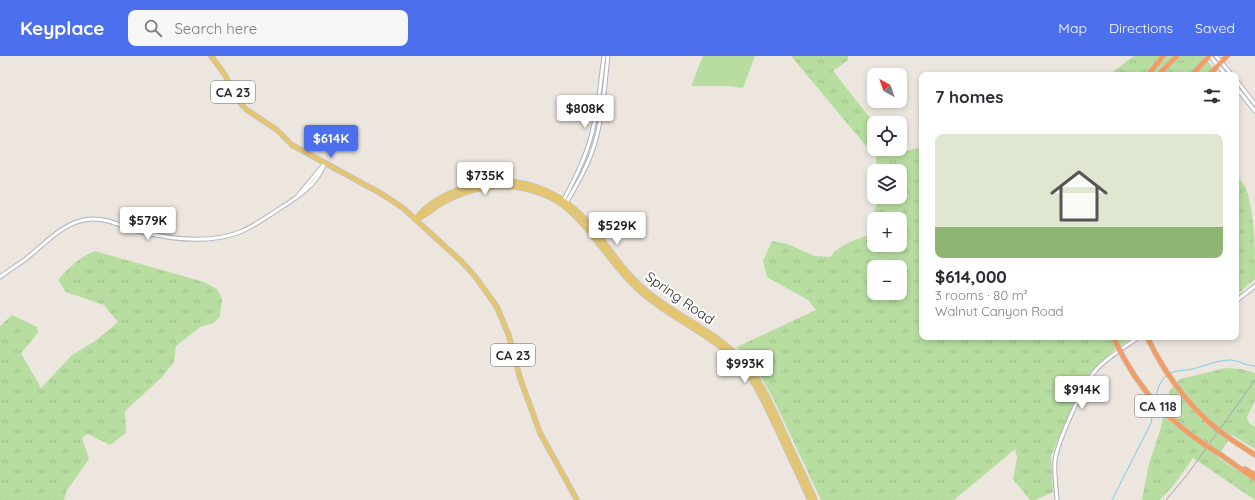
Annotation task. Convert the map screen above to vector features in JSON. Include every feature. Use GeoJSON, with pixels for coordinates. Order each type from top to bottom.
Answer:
{"type":"FeatureCollection","features":[{"type":"Feature","properties":{"kind":"highway"},"geometry":{"type":"LineString","coordinates":[[1150,72],[1163,56]]}},
{"type":"Feature","properties":{"kind":"highway"},"geometry":{"type":"LineString","coordinates":[[1161,72],[1177,56]]}},
{"type":"Feature","properties":{"kind":"highway"},"geometry":{"type":"LineString","coordinates":[[1195,72],[1209,56]]}},
{"type":"Feature","properties":{"kind":"highway"},"geometry":{"type":"LineString","coordinates":[[1212,72],[1227,56]]}},
{"type":"Feature","properties":{"kind":"highway","name":"CA 118"},"geometry":{"type":"LineString","coordinates":[[1115,340],[1131,370],[1157,404],[1184,431],[1255,479]]}},
{"type":"Feature","properties":{"kind":"highway","name":"CA 118"},"geometry":{"type":"LineString","coordinates":[[1149,340],[1170,377],[1204,419],[1255,455]]}},
{"type":"Feature","properties":{"kind":"highway"},"geometry":{"type":"LineString","coordinates":[[1221,455],[1255,475]]}},
{"type":"Feature","properties":{"kind":"main road","name":"CA 23"},"geometry":{"type":"LineString","coordinates":[[211,56],[225,75],[236,98],[244,107],[276,130],[292,145],[392,200],[416,219],[469,269],[497,307],[507,330],[520,378],[540,433],[577,500]]}},
{"type":"Feature","properties":{"kind":"main road","name":"Spring Road"},"geometry":{"type":"LineString","coordinates":[[416,219],[423,217],[446,201],[465,192],[501,186],[537,192],[564,203],[586,220],[627,272],[643,288],[663,303],[718,338],[746,365],[766,394],[815,500]]}},
{"type":"Feature","properties":{"kind":"main road","name":"Spring Road"},"geometry":{"type":"LineString","coordinates":[[564,203],[584,224],[624,276],[640,292],[721,346],[742,366],[763,398],[810,500]]}},
{"type":"Feature","properties":{"kind":"street"},"geometry":{"type":"LineString","coordinates":[[564,203],[586,154],[594,124],[604,56]]}},
{"type":"Feature","properties":{"kind":"street"},"geometry":{"type":"LineString","coordinates":[[564,203],[586,166],[596,138],[602,108],[608,56]]}},
{"type":"Feature","properties":{"kind":"street"},"geometry":{"type":"LineString","coordinates":[[1209,56],[1229,72]]}},
{"type":"Feature","properties":{"kind":"street"},"geometry":{"type":"LineString","coordinates":[[1216,56],[1224,72]]}},
{"type":"Feature","properties":{"kind":"street"},"geometry":{"type":"LineString","coordinates":[[1239,84],[1255,104]]}},
{"type":"Feature","properties":{"kind":"street"},"geometry":{"type":"LineString","coordinates":[[1239,91],[1255,111]]}},
{"type":"Feature","properties":{"kind":"street"},"geometry":{"type":"LineString","coordinates":[[0,277],[25,259],[60,230],[77,222],[91,219],[108,220],[134,230],[175,238],[197,239],[233,234],[249,228],[301,196],[323,170],[325,163]]}},
{"type":"Feature","properties":{"kind":"street"},"geometry":{"type":"LineString","coordinates":[[1239,299],[1255,286]]}},
{"type":"Feature","properties":{"kind":"street"},"geometry":{"type":"LineString","coordinates":[[1057,500],[1055,468],[1056,455],[1066,427],[1083,392],[1099,367],[1135,340]]}},
{"type":"Feature","properties":{"kind":"green space"},"geometry":{"type":"Polygon","coordinates":[[[703,56],[755,56],[743,88],[729,86],[691,86],[703,56]]]}},
{"type":"Feature","properties":{"kind":"green space"},"geometry":{"type":"Polygon","coordinates":[[[791,56],[848,56],[848,60],[833,71],[868,116],[867,116],[867,147],[791,56]]]}},
{"type":"Feature","properties":{"kind":"green space"},"geometry":{"type":"Polygon","coordinates":[[[1134,56],[1203,56],[1216,72],[1112,72],[1134,56]]]}},
{"type":"Feature","properties":{"kind":"green space"},"geometry":{"type":"Polygon","coordinates":[[[919,148],[919,340],[1128,340],[1115,349],[1089,374],[1069,414],[1051,456],[1053,492],[1035,500],[1030,500],[1013,479],[1017,458],[1015,449],[954,500],[821,500],[773,398],[761,377],[737,347],[816,310],[808,300],[767,277],[763,261],[772,241],[788,244],[814,256],[830,257],[844,245],[867,236],[867,252],[907,252],[907,212],[873,212],[877,204],[907,204],[907,164],[876,164],[876,158],[874,156],[907,156],[907,151],[919,148]]]}},
{"type":"Feature","properties":{"kind":"green space"},"geometry":{"type":"Polygon","coordinates":[[[1239,179],[1246,188],[1253,221],[1255,244],[1255,279],[1239,292],[1239,179]]]}},
{"type":"Feature","properties":{"kind":"green space"},"geometry":{"type":"Polygon","coordinates":[[[95,251],[204,282],[217,289],[222,299],[220,316],[214,323],[200,327],[176,346],[174,362],[162,377],[125,411],[126,433],[110,445],[88,434],[82,438],[89,459],[67,490],[64,500],[0,500],[0,326],[12,315],[37,327],[38,333],[21,353],[41,388],[72,355],[95,341],[118,322],[104,305],[66,292],[58,280],[75,263],[84,256],[95,251]]]}},
{"type":"Feature","properties":{"kind":"green space"},"geometry":{"type":"Polygon","coordinates":[[[1225,368],[1242,369],[1255,373],[1255,401],[1247,417],[1249,423],[1255,427],[1255,449],[1232,435],[1217,457],[1255,482],[1255,500],[1193,458],[1173,486],[1160,500],[1142,500],[1149,464],[1161,428],[1165,403],[1170,390],[1180,379],[1225,368]]]}},
{"type":"Feature","properties":{"kind":"waterway"},"geometry":{"type":"LineString","coordinates":[[1170,373],[1189,370],[1226,360],[1255,366]]}},
{"type":"Feature","properties":{"kind":"waterway"},"geometry":{"type":"LineString","coordinates":[[1155,400],[1160,384],[1166,376]]}},
{"type":"Feature","properties":{"kind":"waterway"},"geometry":{"type":"LineString","coordinates":[[1112,500],[1151,423],[1154,405]]}},
{"type":"Feature","properties":{"kind":"railway"},"geometry":{"type":"LineString","coordinates":[[1166,500],[1187,475],[1255,380]]}}]}
